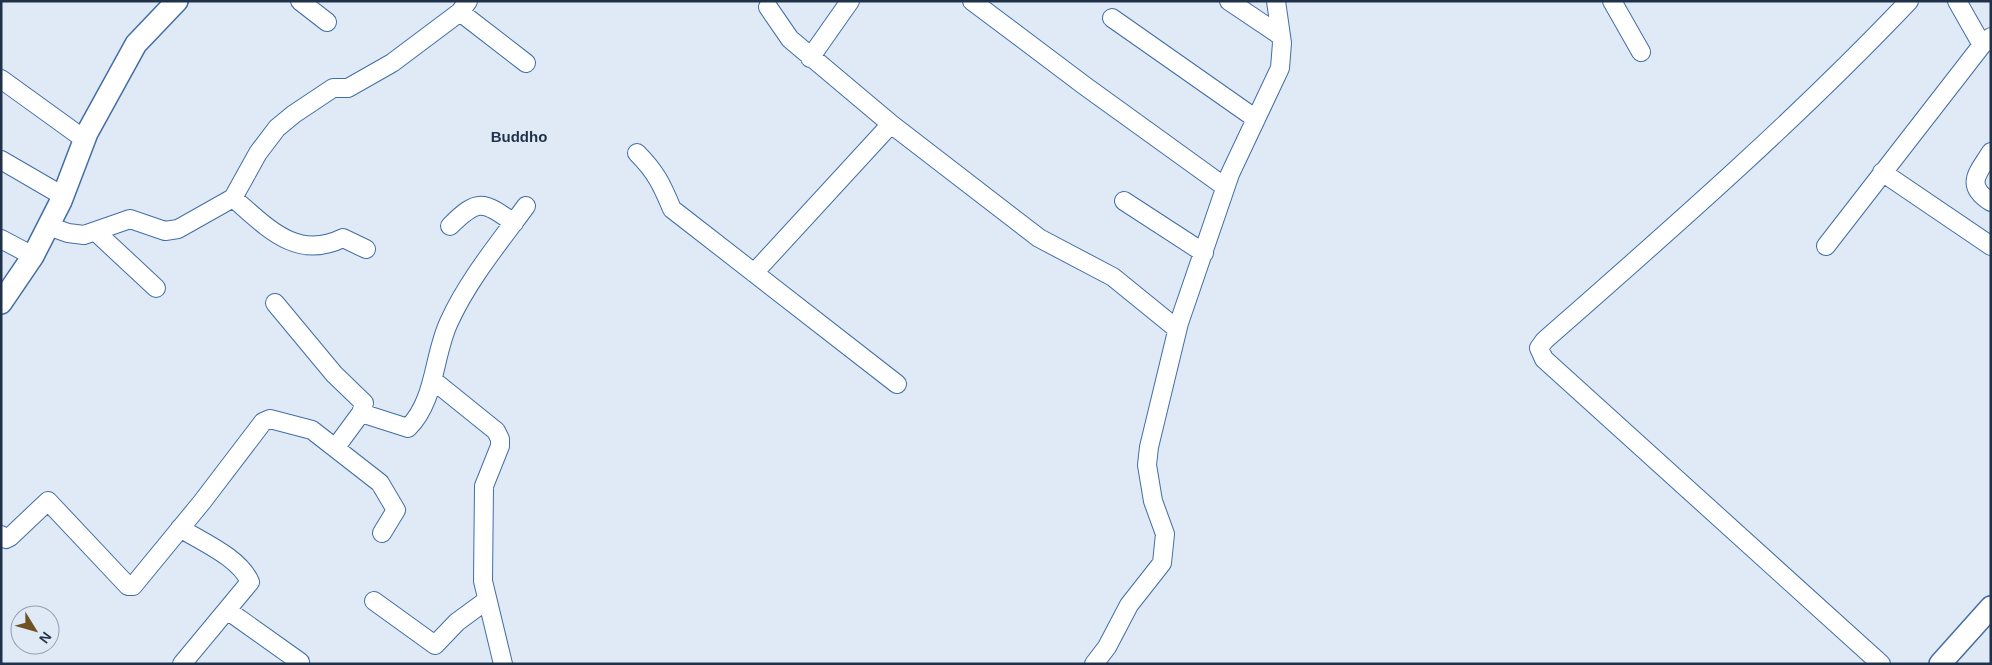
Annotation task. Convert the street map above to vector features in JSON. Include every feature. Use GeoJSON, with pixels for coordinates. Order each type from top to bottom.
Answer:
{"type":"FeatureCollection","features":[{"type":"Feature","properties":{"kind":"street"},"geometry":{"type":"LineString","coordinates":[[1,303],[33,256],[63,196],[84,139],[136,44],[177,1]]}},
{"type":"Feature","properties":{"kind":"street"},"geometry":{"type":"LineString","coordinates":[[300,1],[327,22]]}},
{"type":"Feature","properties":{"kind":"street"},"geometry":{"type":"LineString","coordinates":[[810,58],[850,1]]}},
{"type":"Feature","properties":{"kind":"street"},"geometry":{"type":"LineString","coordinates":[[972,1],[1085,86],[1225,187]]}},
{"type":"Feature","properties":{"kind":"street"},"geometry":{"type":"LineString","coordinates":[[1229,1],[1281,36]]}},
{"type":"Feature","properties":{"kind":"street"},"geometry":{"type":"LineString","coordinates":[[1094,664],[1107,647],[1129,605],[1162,563],[1165,534],[1153,501],[1147,464],[1177,329],[1225,187],[1280,68],[1281,36],[1276,1]]}},
{"type":"Feature","properties":{"kind":"street"},"geometry":{"type":"LineString","coordinates":[[1612,1],[1641,52]]}},
{"type":"Feature","properties":{"kind":"street"},"geometry":{"type":"LineString","coordinates":[[1881,664],[1544,359],[1539,348],[1544,341],[1723,184],[1847,66],[1909,1]]}},
{"type":"Feature","properties":{"kind":"street"},"geometry":{"type":"LineString","coordinates":[[1826,246],[1986,41],[1957,1]]}},
{"type":"Feature","properties":{"kind":"street"},"geometry":{"type":"LineString","coordinates":[[48,226],[68,233],[84,235],[130,219],[165,231],[178,230],[234,198],[258,154],[277,128],[294,114],[333,88],[348,88],[392,63],[464,6],[526,63]]}},
{"type":"Feature","properties":{"kind":"street"},"geometry":{"type":"LineString","coordinates":[[768,7],[790,40],[891,124],[1039,238],[1113,277],[1177,329]]}},
{"type":"Feature","properties":{"kind":"street"},"geometry":{"type":"LineString","coordinates":[[1112,18],[1256,119]]}},
{"type":"Feature","properties":{"kind":"street"},"geometry":{"type":"LineString","coordinates":[[1,79],[84,139]]}},
{"type":"Feature","properties":{"kind":"street"},"geometry":{"type":"LineString","coordinates":[[754,273],[891,124]]}},
{"type":"Feature","properties":{"kind":"street"},"geometry":{"type":"LineString","coordinates":[[1991,152],[1976,176],[1975,187],[1979,195],[1991,202]]}},
{"type":"Feature","properties":{"kind":"street"},"geometry":{"type":"LineString","coordinates":[[637,153],[652,168],[661,181],[672,209],[897,384]]}},
{"type":"Feature","properties":{"kind":"street"},"geometry":{"type":"LineString","coordinates":[[1,160],[63,196]]}},
{"type":"Feature","properties":{"kind":"street"},"geometry":{"type":"LineString","coordinates":[[1882,172],[1991,246]]}},
{"type":"Feature","properties":{"kind":"street"},"geometry":{"type":"LineString","coordinates":[[234,198],[269,230],[297,244],[319,247],[343,238],[366,248]]}},
{"type":"Feature","properties":{"kind":"street"},"geometry":{"type":"LineString","coordinates":[[1124,201],[1204,253]]}},
{"type":"Feature","properties":{"kind":"street"},"geometry":{"type":"LineString","coordinates":[[450,226],[464,212],[476,206],[491,206],[514,223]]}},
{"type":"Feature","properties":{"kind":"street"},"geometry":{"type":"LineString","coordinates":[[361,413],[408,428],[414,422],[434,380],[444,336],[450,321],[479,272],[526,206]]}},
{"type":"Feature","properties":{"kind":"street"},"geometry":{"type":"LineString","coordinates":[[96,232],[156,288]]}},
{"type":"Feature","properties":{"kind":"street"},"geometry":{"type":"LineString","coordinates":[[1,239],[33,256]]}},
{"type":"Feature","properties":{"kind":"street"},"geometry":{"type":"LineString","coordinates":[[275,303],[334,374],[364,403],[361,413],[336,446]]}},
{"type":"Feature","properties":{"kind":"street"},"geometry":{"type":"LineString","coordinates":[[434,380],[496,431],[500,439],[500,446],[484,486],[483,581],[503,664]]}},
{"type":"Feature","properties":{"kind":"street"},"geometry":{"type":"LineString","coordinates":[[1,535],[6,539],[10,537],[48,501],[128,586],[133,586],[263,422],[270,419],[296,427],[304,427],[336,446],[380,484],[396,510],[382,533]]}},
{"type":"Feature","properties":{"kind":"street"},"geometry":{"type":"LineString","coordinates":[[180,528],[233,561],[248,576],[250,582],[182,664]]}},
{"type":"Feature","properties":{"kind":"street"},"geometry":{"type":"LineString","coordinates":[[374,601],[435,644],[456,622],[487,600]]}},
{"type":"Feature","properties":{"kind":"street"},"geometry":{"type":"LineString","coordinates":[[1940,664],[1991,607]]}},
{"type":"Feature","properties":{"kind":"street"},"geometry":{"type":"LineString","coordinates":[[227,610],[300,662]]}},
{"type":"Feature","properties":{"kind":"district","name":"Buddho"},"geometry":{"type":"Point","coordinates":[519,136]}}]}
